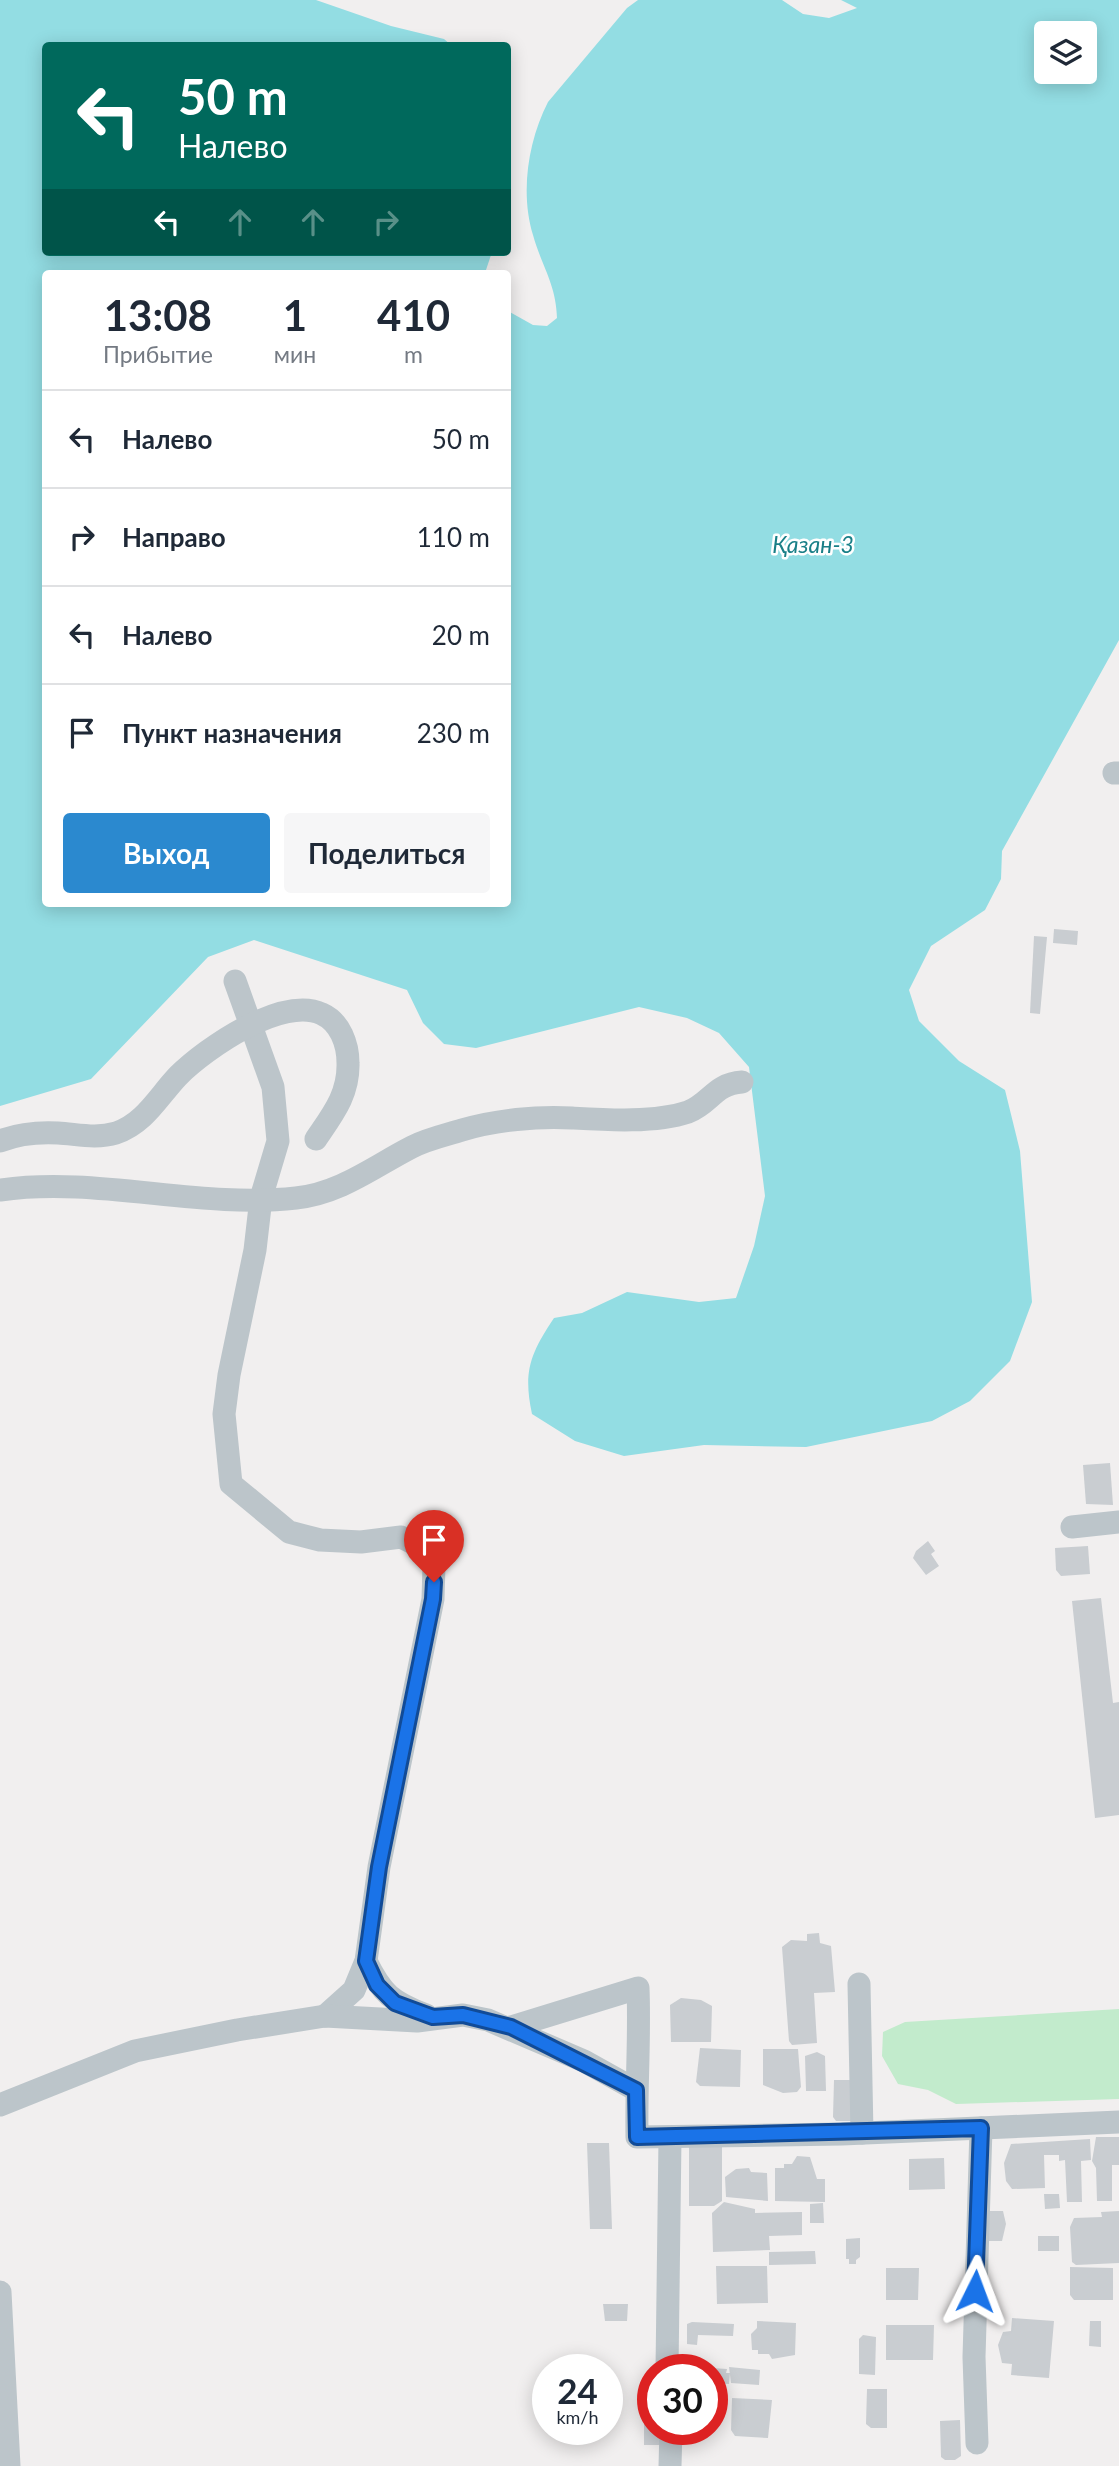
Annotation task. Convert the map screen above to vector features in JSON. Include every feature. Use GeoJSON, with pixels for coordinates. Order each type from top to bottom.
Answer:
{"type":"FeatureCollection","features":[{"type":"Feature","properties":{"kind":"street"},"geometry":{"type":"LineString","coordinates":[[235,981],[273,1087],[278,1141],[261,1198],[255,1250],[240,1314],[224,1414],[231,1484],[289,1532],[320,1540],[361,1542],[401,1537],[413,1543],[434,1564],[433,1599],[379,1867],[366,1961],[354,1990],[326,2016]]}},
{"type":"Feature","properties":{"kind":"street"},"geometry":{"type":"LineString","coordinates":[[0,1141],[15,1135],[56,1132],[88,1136],[116,1133],[135,1124],[158,1103],[176,1078],[197,1059],[277,1012],[306,1008],[325,1015],[340,1029],[348,1053],[349,1080],[344,1097],[316,1139]]}},
{"type":"Feature","properties":{"kind":"street"},"geometry":{"type":"LineString","coordinates":[[0,1190],[64,1186],[132,1194],[295,1198],[330,1192],[414,1146],[464,1129],[517,1120],[571,1118],[611,1122],[689,1111],[726,1083],[742,1082]]}},
{"type":"Feature","properties":{"kind":"street"},"geometry":{"type":"LineString","coordinates":[[1072,1527],[1119,1522]]}},
{"type":"Feature","properties":{"kind":"street"},"geometry":{"type":"LineString","coordinates":[[366,1961],[377,1985],[395,2003],[433,2017]]}},
{"type":"Feature","properties":{"kind":"street"},"geometry":{"type":"LineString","coordinates":[[859,1984],[862,2133]]}},
{"type":"Feature","properties":{"kind":"street"},"geometry":{"type":"LineString","coordinates":[[511,2027],[638,1988],[640,2051],[636,2090],[637,2137],[862,2133],[1119,2122]]}},
{"type":"Feature","properties":{"kind":"street"},"geometry":{"type":"LineString","coordinates":[[0,2105],[135,2051],[237,2030],[326,2016],[417,2021],[463,2015],[511,2027],[636,2090]]}},
{"type":"Feature","properties":{"kind":"street"},"geometry":{"type":"LineString","coordinates":[[977,2443],[974,2357],[981,2128]]}},
{"type":"Feature","properties":{"kind":"street"},"geometry":{"type":"LineString","coordinates":[[667,2354],[670,2138]]}},
{"type":"Feature","properties":{"kind":"street"},"geometry":{"type":"LineString","coordinates":[[0,2292],[9,2466]]}},
{"type":"Feature","properties":{"kind":"street"},"geometry":{"type":"LineString","coordinates":[[670,2466],[671,2445]]}},
{"type":"Feature","properties":{"kind":"green space"},"geometry":{"type":"Polygon","coordinates":[[[1119,2009],[1119,2099],[956,2104],[928,2090],[898,2084],[882,2056],[883,2032],[905,2022],[1119,2009]]]}},
{"type":"Feature","properties":{"kind":"water","name":"Қазан-3"},"geometry":{"type":"Polygon","coordinates":[[[0,0],[316,0],[448,42],[42,42],[42,256],[491,256],[486,270],[42,270],[42,907],[511,907],[511,313],[533,325],[547,326],[557,318],[554,295],[533,235],[527,202],[531,150],[548,102],[627,8],[638,0],[782,0],[803,14],[829,18],[857,8],[841,0],[1119,0],[1119,640],[1002,851],[1001,879],[985,910],[931,946],[909,990],[919,1021],[959,1061],[1005,1090],[1020,1151],[1032,1302],[1010,1361],[970,1401],[932,1421],[806,1447],[704,1445],[624,1456],[575,1441],[532,1414],[529,1399],[529,1375],[534,1353],[554,1318],[582,1313],[627,1292],[699,1302],[736,1298],[754,1246],[765,1196],[749,1067],[719,1033],[687,1018],[639,1007],[476,1048],[444,1044],[423,1023],[407,990],[254,940],[208,957],[91,1079],[0,1106],[0,0]]]}},
{"type":"Feature","properties":{"kind":"building"},"geometry":{"type":"Polygon","coordinates":[[[1054,929],[1078,931],[1077,945],[1053,943],[1054,929]]]}},
{"type":"Feature","properties":{"kind":"building"},"geometry":{"type":"Polygon","coordinates":[[[1034,936],[1047,937],[1040,1014],[1030,1013],[1034,936]]]}},
{"type":"Feature","properties":{"kind":"building"},"geometry":{"type":"Polygon","coordinates":[[[1110,1463],[1113,1505],[1086,1504],[1083,1465],[1110,1463]]]}},
{"type":"Feature","properties":{"kind":"building"},"geometry":{"type":"Polygon","coordinates":[[[928,1541],[935,1551],[931,1554],[939,1566],[926,1575],[913,1558],[916,1551],[928,1541]]]}},
{"type":"Feature","properties":{"kind":"building"},"geometry":{"type":"Polygon","coordinates":[[[1088,1546],[1090,1574],[1061,1576],[1056,1570],[1055,1548],[1088,1546]]]}},
{"type":"Feature","properties":{"kind":"building"},"geometry":{"type":"Polygon","coordinates":[[[1101,1598],[1113,1703],[1119,1702],[1119,1815],[1095,1818],[1072,1601],[1101,1598]]]}},
{"type":"Feature","properties":{"kind":"building"},"geometry":{"type":"Polygon","coordinates":[[[819,1933],[820,1943],[831,1946],[835,1992],[814,1993],[817,2043],[792,2045],[789,2041],[782,1947],[791,1940],[807,1941],[807,1934],[819,1933]]]}},
{"type":"Feature","properties":{"kind":"building"},"geometry":{"type":"Polygon","coordinates":[[[681,1998],[701,2000],[712,2006],[711,2042],[671,2042],[670,2005],[681,1998]]]}},
{"type":"Feature","properties":{"kind":"building"},"geometry":{"type":"Polygon","coordinates":[[[700,2048],[741,2050],[740,2087],[700,2086],[696,2082],[700,2048]]]}},
{"type":"Feature","properties":{"kind":"building"},"geometry":{"type":"Polygon","coordinates":[[[763,2049],[798,2049],[801,2087],[797,2092],[783,2093],[763,2085],[763,2049]]]}},
{"type":"Feature","properties":{"kind":"building"},"geometry":{"type":"Polygon","coordinates":[[[817,2052],[825,2056],[826,2091],[806,2091],[805,2056],[817,2052]]]}},
{"type":"Feature","properties":{"kind":"building"},"geometry":{"type":"Polygon","coordinates":[[[834,2080],[853,2080],[851,2121],[836,2121],[833,2117],[834,2080]]]}},
{"type":"Feature","properties":{"kind":"building"},"geometry":{"type":"Polygon","coordinates":[[[1096,2137],[1119,2137],[1119,2165],[1112,2165],[1112,2201],[1097,2201],[1096,2168],[1092,2161],[1096,2137]]]}},
{"type":"Feature","properties":{"kind":"building"},"geometry":{"type":"Polygon","coordinates":[[[1090,2139],[1091,2160],[1081,2161],[1082,2202],[1067,2202],[1065,2160],[1059,2161],[1059,2155],[1044,2155],[1045,2188],[1012,2189],[1006,2181],[1004,2163],[1011,2144],[1090,2139]]]}},
{"type":"Feature","properties":{"kind":"building"},"geometry":{"type":"Polygon","coordinates":[[[587,2143],[609,2143],[612,2229],[590,2229],[587,2143]]]}},
{"type":"Feature","properties":{"kind":"building"},"geometry":{"type":"Polygon","coordinates":[[[689,2145],[722,2145],[722,2201],[714,2206],[689,2206],[689,2145]]]}},
{"type":"Feature","properties":{"kind":"building"},"geometry":{"type":"Polygon","coordinates":[[[797,2156],[810,2157],[817,2179],[825,2179],[825,2202],[775,2201],[775,2168],[792,2164],[797,2156]]]}},
{"type":"Feature","properties":{"kind":"building"},"geometry":{"type":"Polygon","coordinates":[[[944,2158],[945,2189],[909,2190],[909,2159],[944,2158]]]}},
{"type":"Feature","properties":{"kind":"building"},"geometry":{"type":"Polygon","coordinates":[[[749,2168],[751,2172],[767,2173],[768,2201],[726,2197],[725,2177],[736,2169],[749,2168]]]}},
{"type":"Feature","properties":{"kind":"building"},"geometry":{"type":"Polygon","coordinates":[[[1044,2194],[1059,2194],[1060,2208],[1045,2209],[1044,2194]]]}},
{"type":"Feature","properties":{"kind":"building"},"geometry":{"type":"Polygon","coordinates":[[[724,2202],[755,2209],[755,2213],[802,2212],[802,2235],[769,2236],[770,2250],[713,2252],[712,2213],[724,2202]]]}},
{"type":"Feature","properties":{"kind":"building"},"geometry":{"type":"Polygon","coordinates":[[[823,2203],[824,2223],[810,2223],[810,2204],[823,2203]]]}},
{"type":"Feature","properties":{"kind":"building"},"geometry":{"type":"Polygon","coordinates":[[[988,2211],[1003,2211],[1006,2224],[1002,2241],[985,2241],[988,2211]]]}},
{"type":"Feature","properties":{"kind":"building"},"geometry":{"type":"Polygon","coordinates":[[[1119,2211],[1119,2263],[1076,2265],[1072,2262],[1070,2227],[1074,2218],[1102,2217],[1101,2212],[1119,2211]]]}},
{"type":"Feature","properties":{"kind":"building"},"geometry":{"type":"Polygon","coordinates":[[[1038,2236],[1059,2236],[1059,2251],[1038,2251],[1038,2236]]]}},
{"type":"Feature","properties":{"kind":"building"},"geometry":{"type":"Polygon","coordinates":[[[860,2238],[860,2257],[856,2264],[849,2264],[849,2259],[846,2259],[846,2239],[860,2238]]]}},
{"type":"Feature","properties":{"kind":"building"},"geometry":{"type":"Polygon","coordinates":[[[815,2251],[816,2264],[769,2265],[769,2252],[815,2251]]]}},
{"type":"Feature","properties":{"kind":"building"},"geometry":{"type":"Polygon","coordinates":[[[716,2266],[767,2266],[768,2303],[717,2304],[716,2266]]]}},
{"type":"Feature","properties":{"kind":"building"},"geometry":{"type":"Polygon","coordinates":[[[1070,2267],[1113,2268],[1113,2300],[1074,2300],[1070,2295],[1070,2267]]]}},
{"type":"Feature","properties":{"kind":"building"},"geometry":{"type":"Polygon","coordinates":[[[886,2268],[919,2268],[918,2300],[886,2300],[886,2268]]]}},
{"type":"Feature","properties":{"kind":"building"},"geometry":{"type":"Polygon","coordinates":[[[603,2304],[628,2304],[627,2321],[605,2321],[603,2304]]]}},
{"type":"Feature","properties":{"kind":"building"},"geometry":{"type":"Polygon","coordinates":[[[1012,2318],[1054,2321],[1049,2378],[1011,2375],[1012,2364],[1002,2363],[998,2345],[1003,2332],[1011,2331],[1012,2318]]]}},
{"type":"Feature","properties":{"kind":"building"},"geometry":{"type":"Polygon","coordinates":[[[757,2321],[796,2323],[795,2355],[772,2359],[769,2354],[758,2354],[758,2350],[752,2350],[751,2334],[757,2328],[757,2321]]]}},
{"type":"Feature","properties":{"kind":"building"},"geometry":{"type":"Polygon","coordinates":[[[1090,2321],[1101,2321],[1101,2347],[1089,2346],[1090,2321]]]}},
{"type":"Feature","properties":{"kind":"building"},"geometry":{"type":"Polygon","coordinates":[[[687,2324],[734,2324],[733,2336],[698,2335],[697,2345],[687,2344],[687,2324]]]}},
{"type":"Feature","properties":{"kind":"building"},"geometry":{"type":"Polygon","coordinates":[[[886,2325],[934,2325],[933,2360],[886,2360],[886,2325]]]}},
{"type":"Feature","properties":{"kind":"building"},"geometry":{"type":"Polygon","coordinates":[[[863,2335],[876,2337],[875,2375],[859,2374],[859,2339],[863,2335]]]}},
{"type":"Feature","properties":{"kind":"building"},"geometry":{"type":"Polygon","coordinates":[[[729,2367],[760,2370],[759,2385],[731,2383],[729,2367]]]}},
{"type":"Feature","properties":{"kind":"building"},"geometry":{"type":"Polygon","coordinates":[[[867,2389],[887,2389],[887,2428],[871,2428],[866,2424],[867,2389]]]}},
{"type":"Feature","properties":{"kind":"building"},"geometry":{"type":"Polygon","coordinates":[[[732,2398],[772,2400],[768,2438],[735,2436],[731,2430],[732,2398]]]}},
{"type":"Feature","properties":{"kind":"building"},"geometry":{"type":"Polygon","coordinates":[[[960,2420],[961,2456],[955,2460],[945,2460],[941,2457],[940,2421],[960,2420]]]}},
{"type":"Feature","properties":{"kind":"route"},"geometry":{"type":"LineString","coordinates":[[434,1582],[433,1599],[379,1867],[366,1961],[377,1985],[395,2003],[433,2017],[463,2015],[511,2027],[584,2061],[636,2090],[637,2137],[981,2128],[975,2291]]}}]}
